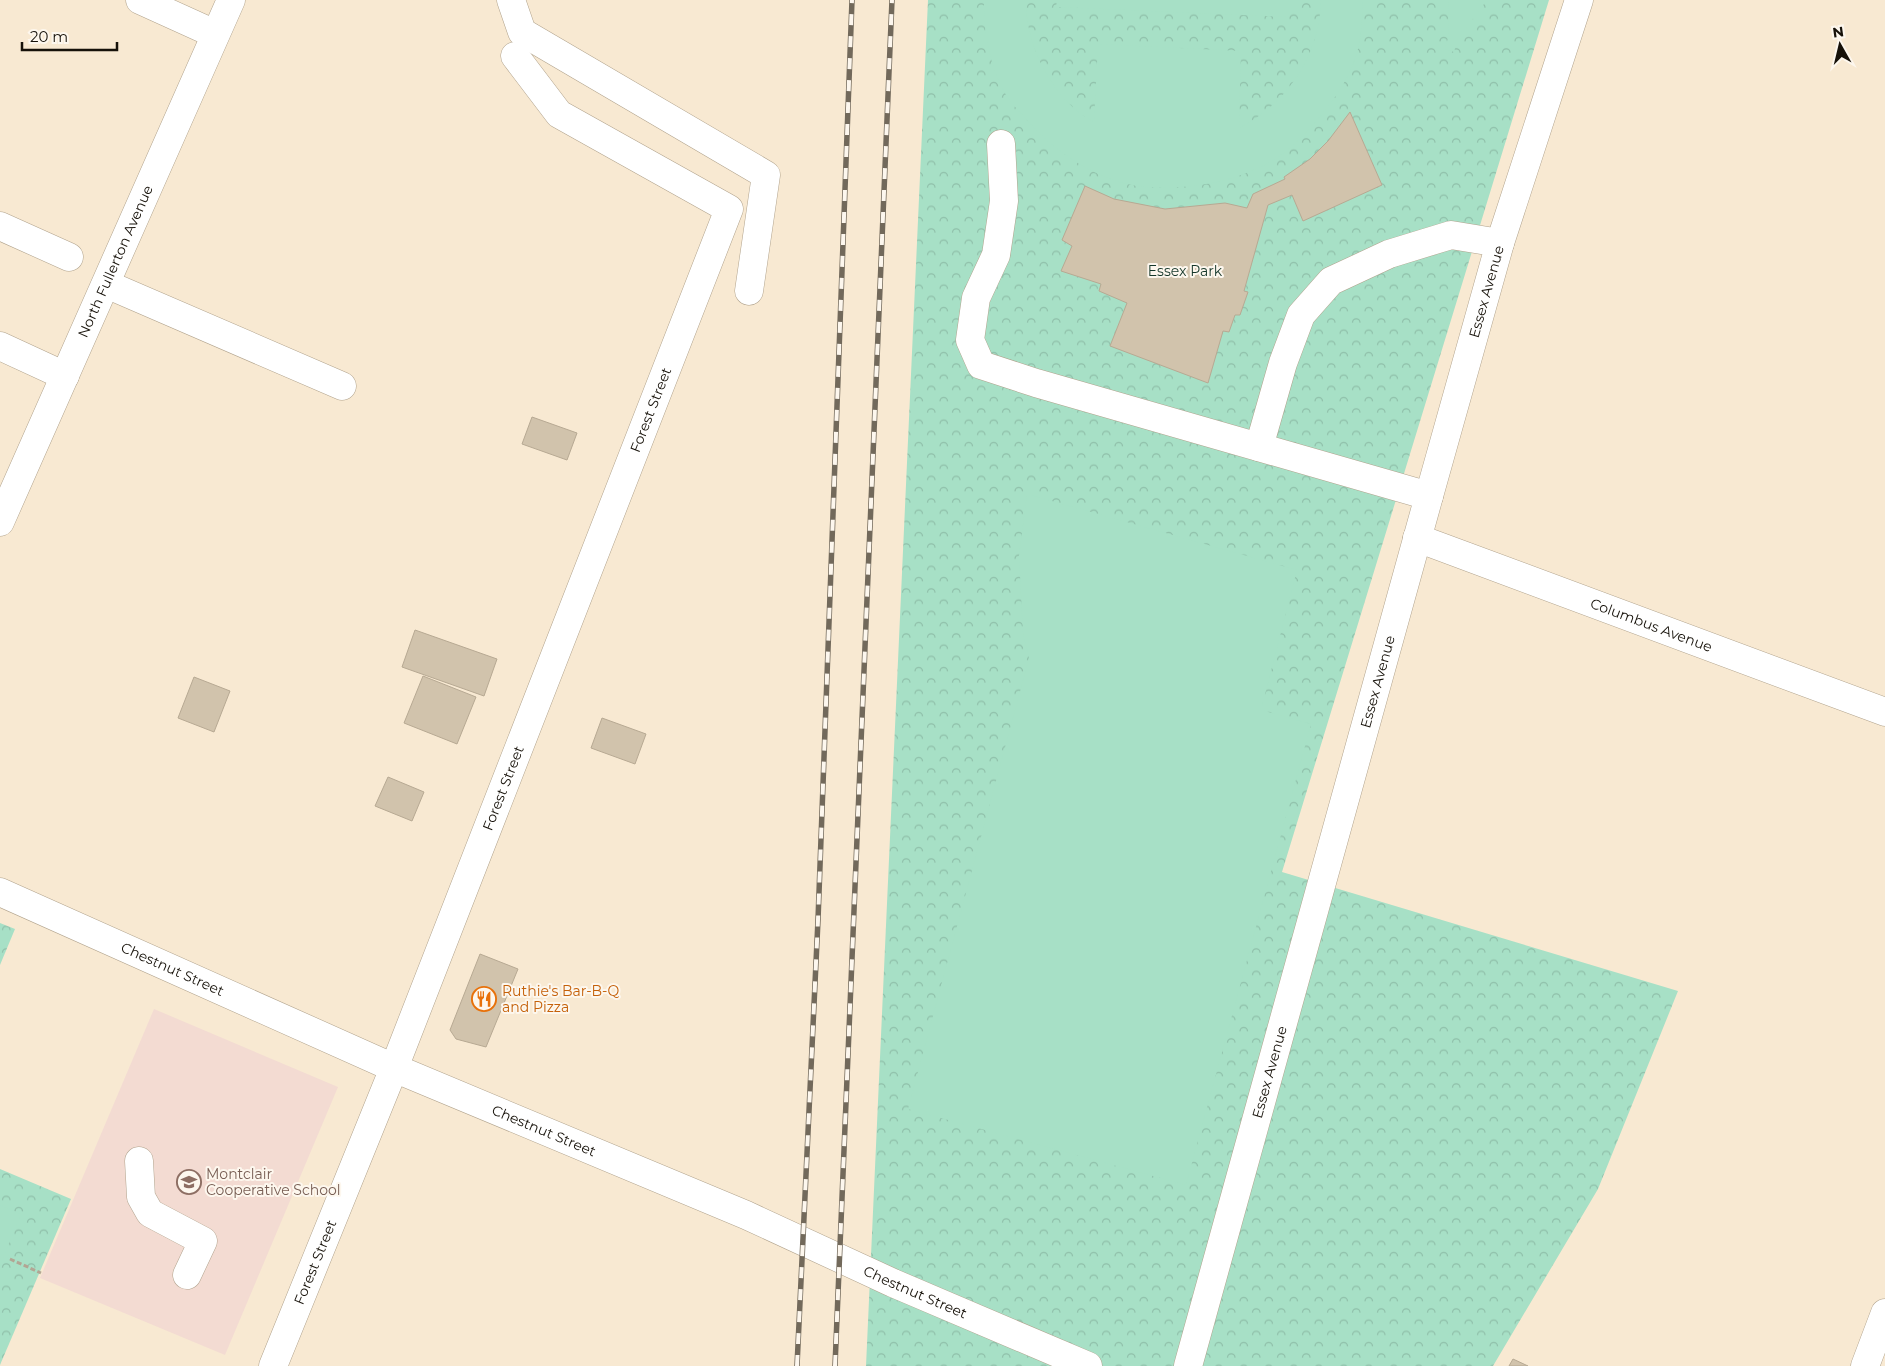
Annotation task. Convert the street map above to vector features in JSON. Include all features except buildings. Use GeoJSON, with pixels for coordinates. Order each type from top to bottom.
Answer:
{"type":"FeatureCollection","features":[{"type":"Feature","properties":{"kind":"street"},"geometry":{"type":"LineString","coordinates":[[140,0],[216,34]]}},
{"type":"Feature","properties":{"kind":"street","name":"North Fullerton Avenue"},"geometry":{"type":"LineString","coordinates":[[0,522],[231,0]]}},
{"type":"Feature","properties":{"kind":"street"},"geometry":{"type":"LineString","coordinates":[[511,0],[522,32],[766,175],[749,291]]}},
{"type":"Feature","properties":{"kind":"street","name":"Essex Avenue"},"geometry":{"type":"LineString","coordinates":[[1188,1366],[1500,243],[1579,0]]}},
{"type":"Feature","properties":{"kind":"street","name":"Forest Street"},"geometry":{"type":"LineString","coordinates":[[279,1364],[729,209],[559,114],[514,56]]}},
{"type":"Feature","properties":{"kind":"street"},"geometry":{"type":"LineString","coordinates":[[1001,144],[1004,201],[996,255],[976,298],[970,340],[981,365],[1036,384],[1429,496]]}},
{"type":"Feature","properties":{"kind":"street"},"geometry":{"type":"LineString","coordinates":[[0,227],[69,257]]}},
{"type":"Feature","properties":{"kind":"street"},"geometry":{"type":"LineString","coordinates":[[1259,446],[1283,363],[1301,315],[1330,281],[1390,254],[1451,235],[1500,243]]}},
{"type":"Feature","properties":{"kind":"street"},"geometry":{"type":"LineString","coordinates":[[106,284],[342,386]]}},
{"type":"Feature","properties":{"kind":"street"},"geometry":{"type":"LineString","coordinates":[[0,346],[65,376]]}},
{"type":"Feature","properties":{"kind":"street","name":"Columbus Avenue"},"geometry":{"type":"LineString","coordinates":[[1417,538],[1885,712]]}},
{"type":"Feature","properties":{"kind":"street","name":"Chestnut Street"},"geometry":{"type":"LineString","coordinates":[[0,892],[394,1068],[746,1215],[893,1283],[1088,1366]]}},
{"type":"Feature","properties":{"kind":"street"},"geometry":{"type":"LineString","coordinates":[[139,1161],[141,1197],[150,1213],[203,1241],[187,1275]]}},
{"type":"Feature","properties":{"kind":"street"},"geometry":{"type":"LineString","coordinates":[[1865,1366],[1885,1313]]}},
{"type":"Feature","properties":{"kind":"path"},"geometry":{"type":"LineString","coordinates":[[10,1259],[41,1274]]}},
{"type":"Feature","properties":{"kind":"shaded area","name":"Montclair Cooperative School"},"geometry":{"type":"Polygon","coordinates":[[[154,1009],[338,1087],[225,1355],[40,1278],[154,1009]]]}},
{"type":"Feature","properties":{"kind":"green space","name":"Essex Park"},"geometry":{"type":"Polygon","coordinates":[[[928,0],[1549,0],[1282,872],[1678,991],[1598,1189],[1493,1366],[866,1366],[928,0]]]}},
{"type":"Feature","properties":{"kind":"green space"},"geometry":{"type":"Polygon","coordinates":[[[984,0],[1026,0],[1030,35],[1044,70],[1066,100],[1079,113],[1094,122],[1098,44],[1241,51],[1239,128],[1267,110],[1279,99],[1299,73],[1307,59],[1319,24],[1321,0],[1363,0],[1359,42],[1350,72],[1327,108],[1295,144],[1268,163],[1241,175],[1204,184],[1161,188],[1127,184],[1094,172],[1064,153],[1037,131],[1015,107],[1000,84],[986,37],[984,0]]]}},
{"type":"Feature","properties":{"kind":"green space"},"geometry":{"type":"Polygon","coordinates":[[[1057,0],[1288,0],[1288,17],[1056,7],[1057,0]]]}},
{"type":"Feature","properties":{"kind":"green space"},"geometry":{"type":"Polygon","coordinates":[[[1448,0],[1487,0],[1458,39],[1454,52],[1444,49],[1449,36],[1448,0]]]}},
{"type":"Feature","properties":{"kind":"green space"},"geometry":{"type":"Polygon","coordinates":[[[1027,494],[1297,570],[1261,710],[1311,724],[1186,1185],[908,1109],[1029,658],[1023,633],[1019,556],[1027,494]]]}},
{"type":"Feature","properties":{"kind":"green space"},"geometry":{"type":"Polygon","coordinates":[[[0,923],[15,929],[0,965],[0,923]]]}},
{"type":"Feature","properties":{"kind":"green space"},"geometry":{"type":"Polygon","coordinates":[[[0,1169],[71,1199],[0,1365],[0,1169]]]}},
{"type":"Feature","properties":{"kind":"green space"},"geometry":{"type":"Polygon","coordinates":[[[0,1205],[21,1214],[0,1266],[0,1205]]]}},
{"type":"Feature","properties":{"kind":"railway"},"geometry":{"type":"LineString","coordinates":[[797,1366],[818,920],[852,0]]}},
{"type":"Feature","properties":{"kind":"railway"},"geometry":{"type":"LineString","coordinates":[[835,1366],[892,0]]}},
{"type":"Feature","properties":{"kind":"place","name":"Ruthie's Bar-B-Q and Pizza"},"geometry":{"type":"Point","coordinates":[484,999]}},
{"type":"Feature","properties":{"kind":"place","name":"Montclair Cooperative School"},"geometry":{"type":"Point","coordinates":[189,1182]}}]}
